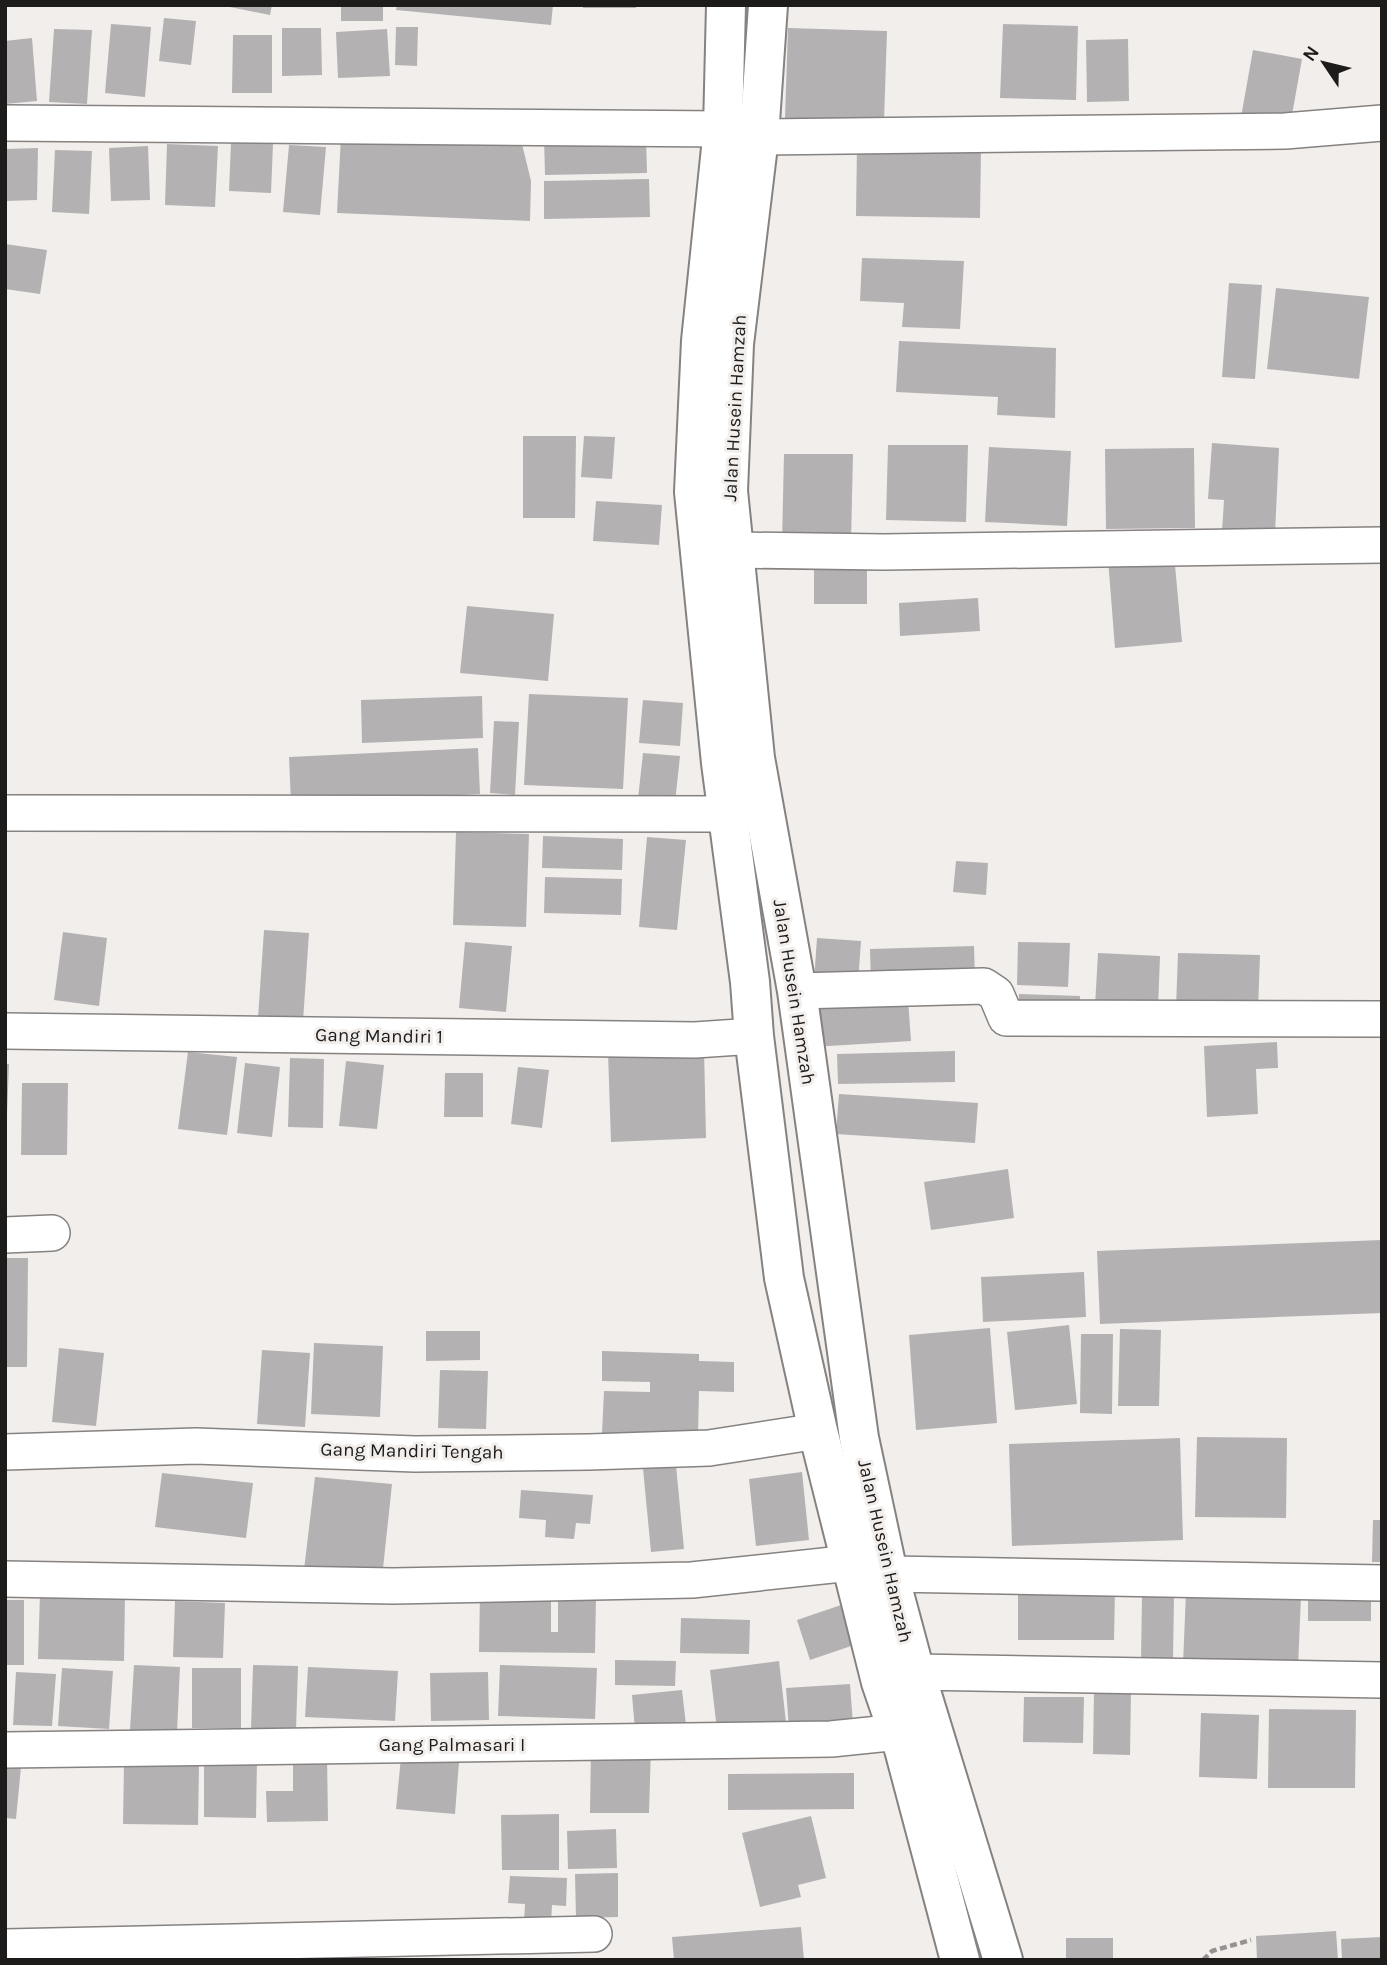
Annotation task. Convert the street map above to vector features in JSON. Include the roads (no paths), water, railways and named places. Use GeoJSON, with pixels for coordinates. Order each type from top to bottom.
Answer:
{"type":"FeatureCollection","features":[{"type":"Feature","properties":{"kind":"street","name":"Jalan Husein Hamzah"},"geometry":{"type":"LineString","coordinates":[[726,5],[741,133],[728,491],[755,758],[797,991],[859,1438],[915,1672],[1003,1960]]}},
{"type":"Feature","properties":{"kind":"street","name":"Jalan Husein Hamzah"},"geometry":{"type":"LineString","coordinates":[[768,5],[701,341],[694,492],[728,814],[784,1278],[818,1431],[881,1682],[899,1732],[960,1960]]}},
{"type":"Feature","properties":{"kind":"street"},"geometry":{"type":"LineString","coordinates":[[5,123],[741,133],[1285,131],[1382,123]]}},
{"type":"Feature","properties":{"kind":"street"},"geometry":{"type":"LineString","coordinates":[[734,550],[884,552],[1382,545]]}},
{"type":"Feature","properties":{"kind":"street"},"geometry":{"type":"LineString","coordinates":[[5,813],[728,814]]}},
{"type":"Feature","properties":{"kind":"street"},"geometry":{"type":"LineString","coordinates":[[736,882],[775,876]]}},
{"type":"Feature","properties":{"kind":"street"},"geometry":{"type":"LineString","coordinates":[[797,991],[984,986],[996,994],[1006,1018],[1382,1019]]}},
{"type":"Feature","properties":{"kind":"street","name":"Gang Mandiri 1"},"geometry":{"type":"LineString","coordinates":[[5,1031],[695,1040],[754,1036]]}},
{"type":"Feature","properties":{"kind":"street"},"geometry":{"type":"LineString","coordinates":[[5,1235],[52,1233]]}},
{"type":"Feature","properties":{"kind":"street","name":"Gang Mandiri Tengah"},"geometry":{"type":"LineString","coordinates":[[5,1452],[196,1446],[415,1454],[589,1452],[709,1448],[818,1431]]}},
{"type":"Feature","properties":{"kind":"street"},"geometry":{"type":"LineString","coordinates":[[5,1579],[393,1586],[692,1580],[851,1563]]}},
{"type":"Feature","properties":{"kind":"street"},"geometry":{"type":"LineString","coordinates":[[890,1574],[1382,1583]]}},
{"type":"Feature","properties":{"kind":"street"},"geometry":{"type":"LineString","coordinates":[[915,1672],[1382,1680]]}},
{"type":"Feature","properties":{"kind":"street","name":"Gang Palmasari I"},"geometry":{"type":"LineString","coordinates":[[5,1750],[818,1739],[899,1732]]}},
{"type":"Feature","properties":{"kind":"street"},"geometry":{"type":"LineString","coordinates":[[5,1947],[558,1947],[594,1934]]}}]}
